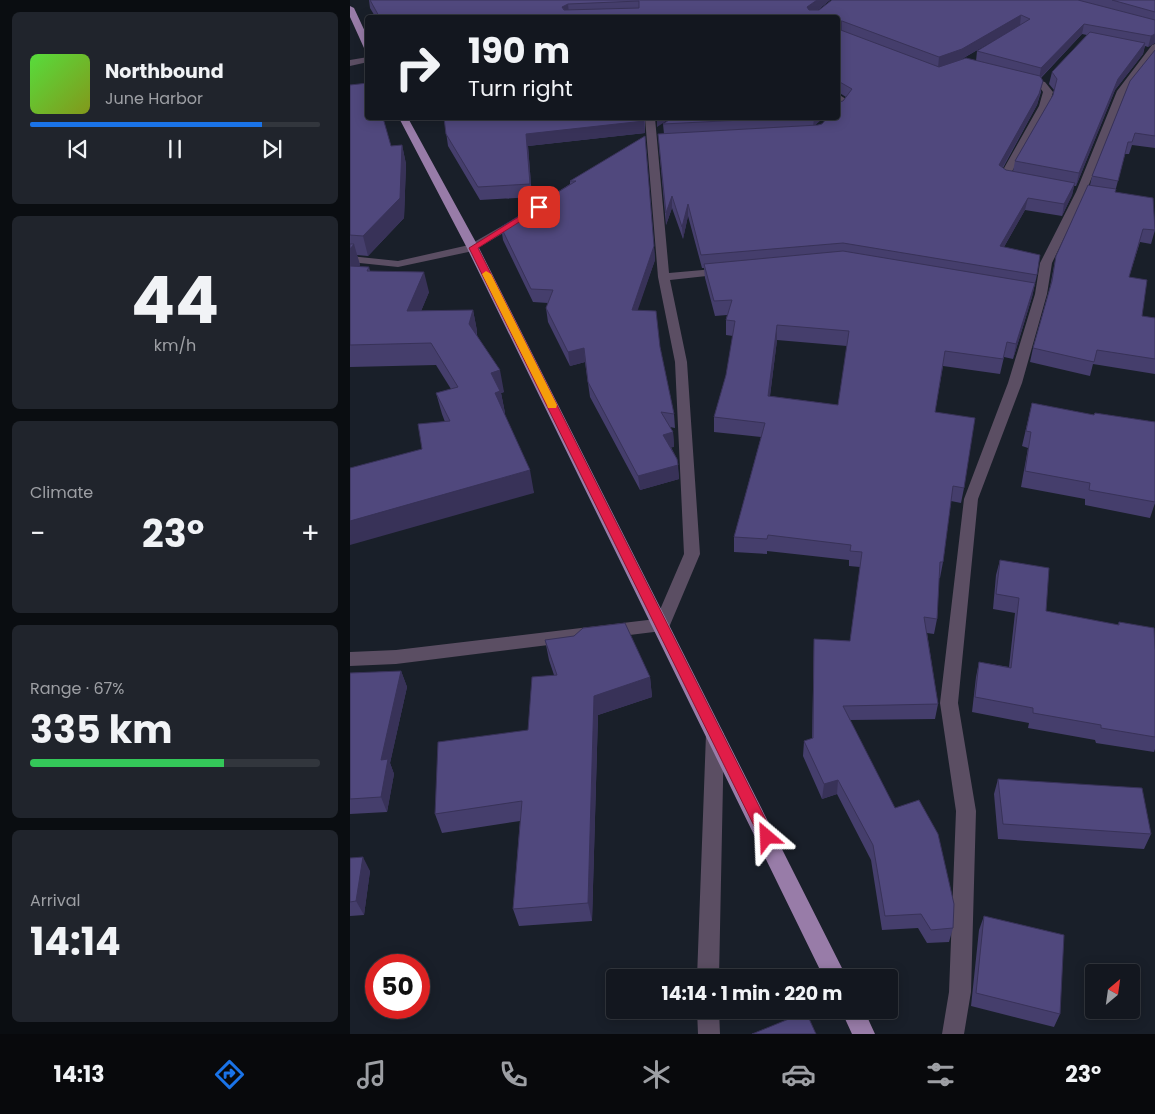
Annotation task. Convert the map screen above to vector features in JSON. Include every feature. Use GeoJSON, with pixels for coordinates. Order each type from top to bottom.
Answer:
{"type":"FeatureCollection","features":[{"type":"Feature","properties":{"kind":"main road"},"geometry":{"type":"LineString","coordinates":[[350,8],[365,35]]}},
{"type":"Feature","properties":{"kind":"main road"},"geometry":{"type":"LineString","coordinates":[[404,120],[473,248],[832,969]]}},
{"type":"Feature","properties":{"kind":"main road"},"geometry":{"type":"LineString","coordinates":[[856,1019],[864,1034]]}},
{"type":"Feature","properties":{"kind":"street"},"geometry":{"type":"LineString","coordinates":[[953,1034],[960,992],[966,811],[949,703],[971,500],[1015,383],[1036,293],[1046,262],[1080,192],[1122,91],[1150,50]]}},
{"type":"Feature","properties":{"kind":"street"},"geometry":{"type":"LineString","coordinates":[[350,63],[365,60]]}},
{"type":"Feature","properties":{"kind":"street"},"geometry":{"type":"LineString","coordinates":[[1016,77],[1045,81],[1048,92],[1044,106],[1004,176],[1023,180]]}},
{"type":"Feature","properties":{"kind":"street"},"geometry":{"type":"LineString","coordinates":[[350,659],[396,657],[662,625],[692,554],[681,362],[664,277],[655,138],[650,120]]}},
{"type":"Feature","properties":{"kind":"street"},"geometry":{"type":"LineString","coordinates":[[350,259],[398,264],[473,248],[530,212]]}},
{"type":"Feature","properties":{"kind":"street"},"geometry":{"type":"LineString","coordinates":[[664,277],[733,271]]}},
{"type":"Feature","properties":{"kind":"street"},"geometry":{"type":"LineString","coordinates":[[708,969],[715,732]]}},
{"type":"Feature","properties":{"kind":"street"},"geometry":{"type":"LineString","coordinates":[[708,1019],[709,1034]]}},
{"type":"Feature","properties":{"kind":"building"},"geometry":{"type":"Polygon","coordinates":[[[370,0],[817,0],[807,7],[809,10],[819,10],[832,0],[1078,0],[1155,20],[1155,34],[1151,36],[1084,24],[1041,68],[977,51],[1030,19],[1021,15],[962,49],[939,57],[840,21],[840,15],[378,15],[370,0]],[[639,1],[568,4],[562,7],[564,10],[639,8],[639,1]]]}},
{"type":"Feature","properties":{"kind":"building"},"geometry":{"type":"Polygon","coordinates":[[[1112,0],[1155,0],[1155,12],[1112,0]]]}},
{"type":"Feature","properties":{"kind":"building"},"geometry":{"type":"Polygon","coordinates":[[[840,30],[939,67],[966,58],[1040,76],[1043,81],[1039,94],[999,165],[1006,170],[1075,183],[1064,204],[1028,198],[1000,246],[1040,255],[1037,275],[843,243],[701,255],[688,204],[682,227],[672,196],[666,213],[658,134],[818,125],[825,120],[840,120],[840,102],[843,101],[852,89],[840,82],[840,30]]]}},
{"type":"Feature","properties":{"kind":"building"},"geometry":{"type":"Polygon","coordinates":[[[1090,32],[1145,43],[1118,79],[1079,173],[1015,161],[1053,95],[1057,79],[1052,72],[1090,32]]]}},
{"type":"Feature","properties":{"kind":"building"},"geometry":{"type":"Polygon","coordinates":[[[1155,50],[1155,136],[1135,133],[1132,142],[1128,142],[1118,181],[1092,176],[1130,81],[1155,50]]]}},
{"type":"Feature","properties":{"kind":"building"},"geometry":{"type":"Polygon","coordinates":[[[365,83],[365,120],[384,120],[391,146],[402,145],[400,198],[363,236],[350,235],[350,85],[365,83]]]}},
{"type":"Feature","properties":{"kind":"building"},"geometry":{"type":"Polygon","coordinates":[[[444,120],[644,120],[526,134],[530,184],[478,187],[446,134],[444,120]]]}},
{"type":"Feature","properties":{"kind":"building"},"geometry":{"type":"Polygon","coordinates":[[[669,120],[742,120],[663,124],[669,120]]]}},
{"type":"Feature","properties":{"kind":"building"},"geometry":{"type":"Polygon","coordinates":[[[645,136],[654,246],[632,310],[656,311],[660,347],[674,414],[661,412],[673,432],[663,435],[677,459],[678,465],[638,476],[588,382],[584,348],[568,352],[546,308],[553,290],[531,289],[501,227],[576,181],[570,181],[645,136]]]}},
{"type":"Feature","properties":{"kind":"building"},"geometry":{"type":"Polygon","coordinates":[[[1088,185],[1116,189],[1115,192],[1153,198],[1155,230],[1143,229],[1129,277],[1147,280],[1142,316],[1155,318],[1155,359],[1097,350],[1094,362],[1033,348],[1052,281],[1056,256],[1088,185]]]}},
{"type":"Feature","properties":{"kind":"building"},"geometry":{"type":"Polygon","coordinates":[[[843,251],[1035,283],[1016,344],[1007,342],[1003,359],[945,351],[935,412],[975,418],[964,488],[953,486],[943,562],[940,562],[937,619],[924,617],[938,704],[843,706],[895,808],[919,800],[938,834],[954,904],[953,928],[931,930],[921,914],[885,916],[873,845],[838,780],[824,784],[804,741],[813,738],[814,639],[850,641],[862,552],[850,551],[851,545],[768,535],[767,539],[734,537],[765,423],[714,417],[726,375],[735,321],[726,320],[732,300],[714,301],[704,264],[843,251]],[[777,325],[768,396],[838,405],[849,331],[777,325]]]}},
{"type":"Feature","properties":{"kind":"building"},"geometry":{"type":"Polygon","coordinates":[[[350,266],[369,267],[367,271],[424,272],[407,311],[473,310],[469,324],[500,370],[491,373],[500,391],[495,393],[530,470],[350,521],[350,468],[422,449],[418,424],[450,421],[436,393],[458,387],[431,343],[350,345],[350,266]]]}},
{"type":"Feature","properties":{"kind":"building"},"geometry":{"type":"Polygon","coordinates":[[[1032,403],[1094,415],[1095,413],[1155,422],[1155,502],[1089,490],[1090,483],[1025,471],[1031,432],[1026,431],[1032,403]]]}},
{"type":"Feature","properties":{"kind":"building"},"geometry":{"type":"Polygon","coordinates":[[[1000,560],[1049,568],[1046,611],[1119,625],[1119,622],[1154,628],[1155,737],[1101,728],[1101,725],[1033,713],[1033,708],[975,697],[979,662],[1011,668],[1019,598],[996,594],[1000,560]]]}},
{"type":"Feature","properties":{"kind":"building"},"geometry":{"type":"Polygon","coordinates":[[[625,623],[650,677],[594,696],[588,903],[513,909],[522,801],[435,814],[438,742],[528,730],[532,677],[557,675],[545,640],[574,636],[583,628],[625,623]]]}},
{"type":"Feature","properties":{"kind":"building"},"geometry":{"type":"Polygon","coordinates":[[[401,671],[381,760],[388,759],[381,797],[350,799],[350,673],[401,671]]]}},
{"type":"Feature","properties":{"kind":"building"},"geometry":{"type":"Polygon","coordinates":[[[998,779],[1142,788],[1151,834],[1003,824],[998,779]]]}},
{"type":"Feature","properties":{"kind":"building"},"geometry":{"type":"Polygon","coordinates":[[[363,857],[356,901],[350,902],[350,858],[363,857]]]}},
{"type":"Feature","properties":{"kind":"building"},"geometry":{"type":"Polygon","coordinates":[[[984,916],[1064,935],[1060,1014],[976,993],[984,916]]]}},
{"type":"Feature","properties":{"kind":"building"},"geometry":{"type":"Polygon","coordinates":[[[789,1019],[809,1019],[816,1034],[752,1034],[789,1019]]]}},
{"type":"Feature","properties":{"kind":"slow traffic"},"geometry":{"type":"LineString","coordinates":[[486,274],[552,405]]}},
{"type":"Feature","properties":{"kind":"route"},"geometry":{"type":"LineString","coordinates":[[539,207],[473,248],[767,837]]}}]}
